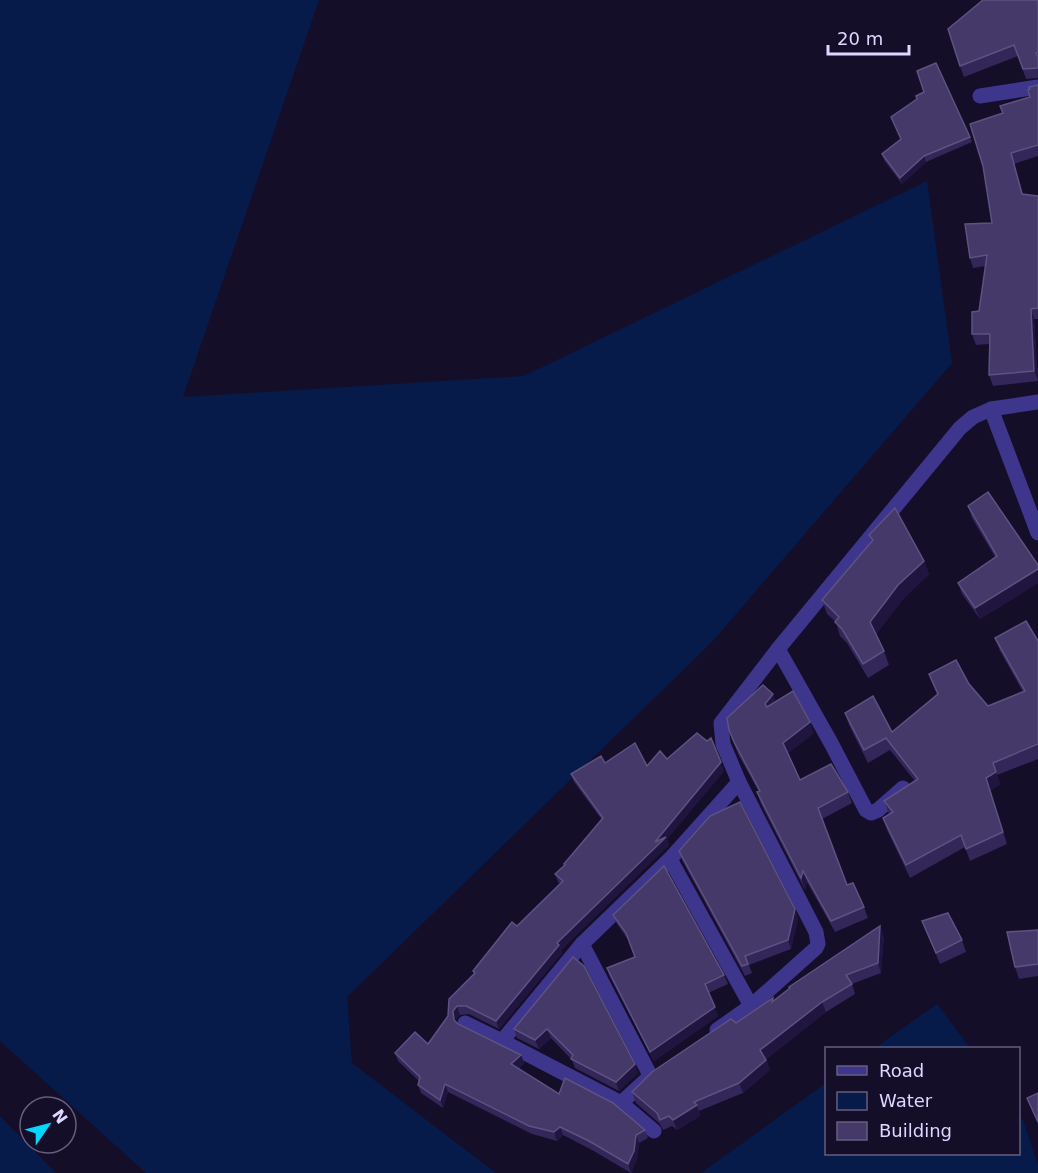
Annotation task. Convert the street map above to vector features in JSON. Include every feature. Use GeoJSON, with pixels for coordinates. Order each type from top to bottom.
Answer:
{"type":"FeatureCollection","features":[{"type":"Feature","properties":{"kind":"street"},"geometry":{"type":"LineString","coordinates":[[980,96],[1038,87]]}},
{"type":"Feature","properties":{"kind":"street"},"geometry":{"type":"LineString","coordinates":[[705,1038],[751,1006],[818,944],[816,932],[739,782],[723,744],[721,723],[778,649],[960,428],[974,417],[991,409],[1038,402]]}},
{"type":"Feature","properties":{"kind":"street"},"geometry":{"type":"LineString","coordinates":[[991,409],[1038,533]]}},
{"type":"Feature","properties":{"kind":"street"},"geometry":{"type":"LineString","coordinates":[[778,649],[866,810],[871,813],[878,810],[903,788]]}},
{"type":"Feature","properties":{"kind":"street"},"geometry":{"type":"LineString","coordinates":[[502,1041],[582,944],[669,859],[739,782]]}},
{"type":"Feature","properties":{"kind":"street"},"geometry":{"type":"LineString","coordinates":[[669,859],[751,1006]]}},
{"type":"Feature","properties":{"kind":"street"},"geometry":{"type":"LineString","coordinates":[[582,944],[655,1072],[621,1103]]}},
{"type":"Feature","properties":{"kind":"street"},"geometry":{"type":"LineString","coordinates":[[465,1023],[621,1103],[654,1131]]}},
{"type":"Feature","properties":{"kind":"water"},"geometry":{"type":"Polygon","coordinates":[[[0,0],[319,0],[183,397],[524,376],[927,181],[952,363],[711,643],[347,997],[352,1063],[496,1173],[146,1173],[78,1112],[78,1095],[60,1095],[0,1041],[0,0]]]}},
{"type":"Feature","properties":{"kind":"water"},"geometry":{"type":"Polygon","coordinates":[[[937,1004],[969,1047],[876,1047],[937,1004]]]}},
{"type":"Feature","properties":{"kind":"water"},"geometry":{"type":"Polygon","coordinates":[[[825,1084],[825,1155],[1020,1155],[1020,1116],[1038,1165],[1038,1173],[701,1173],[825,1084]]]}},
{"type":"Feature","properties":{"kind":"water"},"geometry":{"type":"Polygon","coordinates":[[[0,1116],[18,1134],[18,1155],[38,1155],[56,1173],[0,1173],[0,1116]]]}},
{"type":"Feature","properties":{"kind":"building"},"geometry":{"type":"Polygon","coordinates":[[[983,0],[1038,0],[1038,52],[1036,53],[1038,68],[1023,69],[1014,45],[960,66],[948,29],[983,0]]]}},
{"type":"Feature","properties":{"kind":"building"},"geometry":{"type":"Polygon","coordinates":[[[936,63],[970,137],[924,156],[900,178],[882,154],[901,139],[891,117],[924,92],[917,71],[936,63]]]}},
{"type":"Feature","properties":{"kind":"building"},"geometry":{"type":"Polygon","coordinates":[[[1038,85],[1038,145],[1011,153],[1022,194],[1038,196],[1038,308],[1031,309],[1034,371],[989,375],[990,334],[972,334],[972,312],[979,311],[987,255],[970,258],[965,224],[992,223],[983,166],[970,124],[1003,113],[1000,106],[1030,97],[1029,87],[1038,85]]]}},
{"type":"Feature","properties":{"kind":"building"},"geometry":{"type":"Polygon","coordinates":[[[988,492],[1038,565],[1038,569],[975,608],[958,583],[997,556],[968,506],[988,492]]]}},
{"type":"Feature","properties":{"kind":"building"},"geometry":{"type":"Polygon","coordinates":[[[895,508],[924,561],[898,585],[870,622],[884,651],[863,664],[842,629],[835,622],[839,617],[822,600],[873,540],[869,535],[895,508]]]}},
{"type":"Feature","properties":{"kind":"building"},"geometry":{"type":"Polygon","coordinates":[[[1026,621],[1038,641],[1038,744],[993,763],[996,772],[986,778],[1003,832],[966,849],[961,835],[906,865],[883,818],[893,812],[884,801],[918,779],[886,738],[864,750],[845,713],[873,696],[892,732],[938,694],[929,674],[956,660],[969,684],[988,706],[1025,691],[995,638],[1026,621]]]}},
{"type":"Feature","properties":{"kind":"building"},"geometry":{"type":"Polygon","coordinates":[[[763,685],[773,694],[765,704],[767,707],[793,691],[810,722],[783,743],[800,780],[831,764],[848,792],[818,808],[847,885],[853,883],[864,907],[831,921],[803,871],[801,878],[757,792],[760,791],[729,730],[727,718],[763,685]]]}},
{"type":"Feature","properties":{"kind":"building"},"geometry":{"type":"Polygon","coordinates":[[[697,733],[707,741],[711,738],[721,762],[655,842],[666,837],[557,943],[559,945],[496,1021],[466,1006],[457,1006],[453,1011],[454,1020],[458,1024],[521,1055],[511,1064],[559,1094],[565,1078],[613,1103],[645,1130],[636,1135],[634,1151],[628,1164],[560,1127],[554,1132],[529,1126],[445,1084],[440,1100],[418,1085],[420,1077],[395,1053],[415,1032],[428,1044],[448,1016],[449,999],[475,973],[473,971],[512,922],[517,926],[563,881],[555,874],[603,818],[571,774],[601,756],[605,763],[635,743],[647,766],[660,751],[667,759],[697,733]]]}},
{"type":"Feature","properties":{"kind":"building"},"geometry":{"type":"Polygon","coordinates":[[[740,802],[795,909],[788,940],[745,956],[748,964],[742,966],[679,851],[710,816],[740,802]]]}},
{"type":"Feature","properties":{"kind":"building"},"geometry":{"type":"Polygon","coordinates":[[[664,866],[724,975],[705,984],[715,1007],[650,1052],[607,968],[635,957],[626,933],[613,915],[664,866]]]}},
{"type":"Feature","properties":{"kind":"building"},"geometry":{"type":"Polygon","coordinates":[[[948,913],[962,940],[936,953],[922,921],[948,913]]]}},
{"type":"Feature","properties":{"kind":"building"},"geometry":{"type":"Polygon","coordinates":[[[880,926],[878,963],[846,975],[852,984],[822,1002],[760,1050],[766,1060],[739,1083],[694,1102],[697,1105],[673,1120],[669,1116],[660,1120],[657,1113],[632,1092],[652,1072],[731,1019],[736,1023],[773,998],[772,1002],[789,987],[880,926]]]}},
{"type":"Feature","properties":{"kind":"building"},"geometry":{"type":"Polygon","coordinates":[[[1038,930],[1038,964],[1015,967],[1007,932],[1038,930]]]}},
{"type":"Feature","properties":{"kind":"building"},"geometry":{"type":"Polygon","coordinates":[[[573,957],[584,966],[635,1064],[616,1082],[571,1059],[573,1055],[547,1029],[535,1040],[514,1029],[573,957]]]}},
{"type":"Feature","properties":{"kind":"building"},"geometry":{"type":"Polygon","coordinates":[[[1038,1093],[1038,1122],[1027,1098],[1038,1093]]]}}]}
